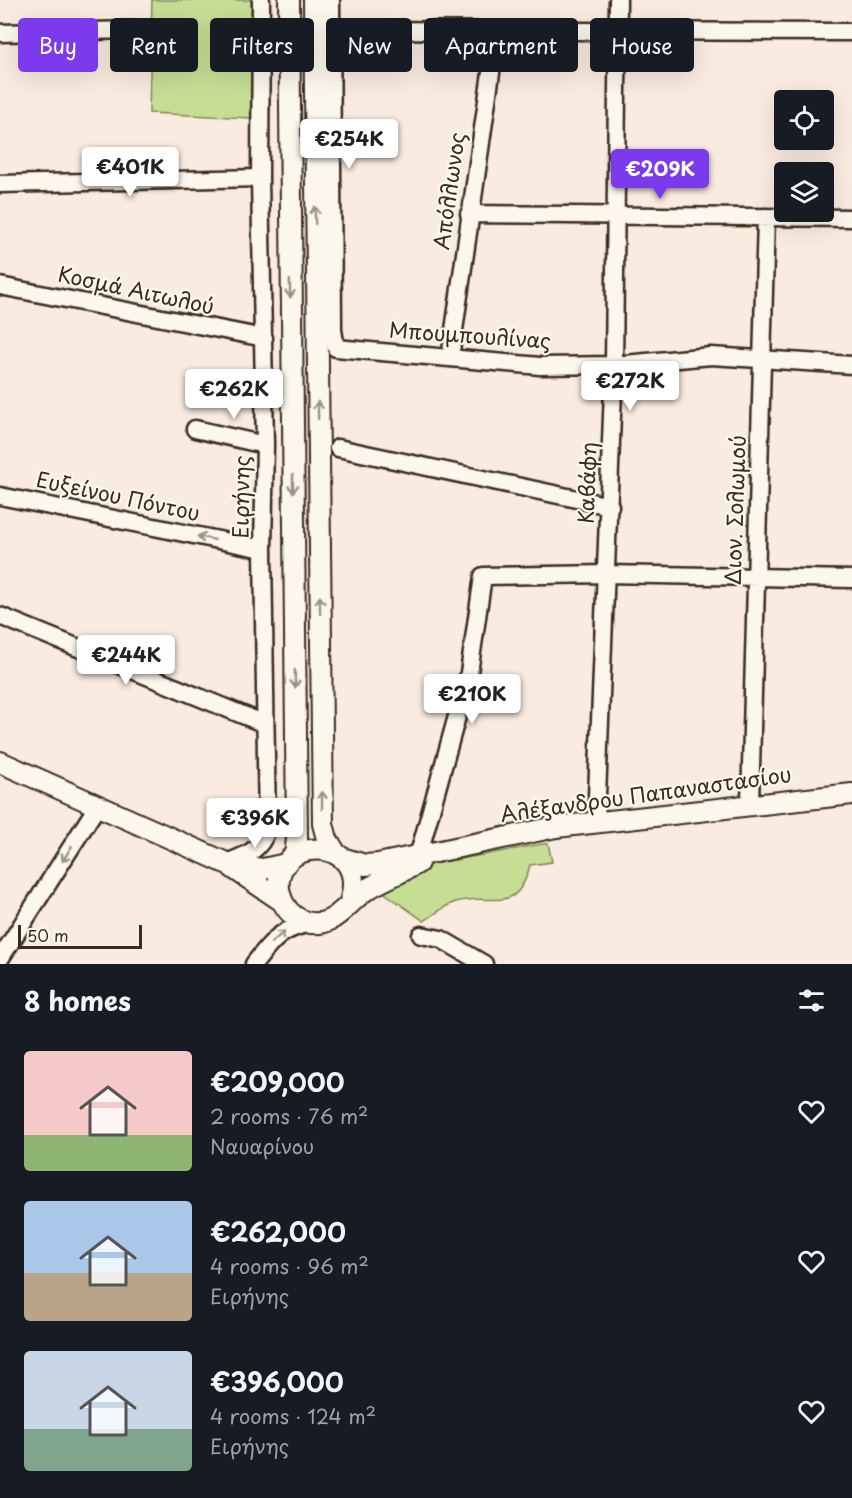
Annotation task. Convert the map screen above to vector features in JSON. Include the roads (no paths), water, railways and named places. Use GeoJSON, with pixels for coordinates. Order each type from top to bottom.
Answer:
{"type":"FeatureCollection","features":[{"type":"Feature","properties":{"kind":"street","name":"Ειρήνης"},"geometry":{"type":"LineString","coordinates":[[226,863],[245,856],[257,848],[264,840],[267,830],[263,549],[264,338],[260,178],[261,0]]}},
{"type":"Feature","properties":{"kind":"street"},"geometry":{"type":"LineString","coordinates":[[289,0],[297,839],[290,860],[280,876],[279,889],[282,901],[289,912],[310,923]]}},
{"type":"Feature","properties":{"kind":"street"},"geometry":{"type":"LineString","coordinates":[[314,0],[323,824],[327,839],[354,879],[350,903]]}},
{"type":"Feature","properties":{"kind":"street"},"geometry":{"type":"LineString","coordinates":[[331,0],[332,18]]}},
{"type":"Feature","properties":{"kind":"street","name":"Καβάφη"},"geometry":{"type":"LineString","coordinates":[[617,18],[618,0]]}},
{"type":"Feature","properties":{"kind":"street"},"geometry":{"type":"LineString","coordinates":[[0,33],[110,31]]}},
{"type":"Feature","properties":{"kind":"street"},"geometry":{"type":"LineString","coordinates":[[694,33],[852,32]]}},
{"type":"Feature","properties":{"kind":"street","name":"Μπουμπουλίνας"},"geometry":{"type":"LineString","coordinates":[[332,72],[333,330],[336,348],[540,366],[614,365],[663,358],[763,357],[852,364]]}},
{"type":"Feature","properties":{"kind":"street","name":"Απόλλωνος"},"geometry":{"type":"LineString","coordinates":[[450,358],[491,72]]}},
{"type":"Feature","properties":{"kind":"street","name":"Καβάφη"},"geometry":{"type":"LineString","coordinates":[[596,822],[608,574],[614,365],[617,72]]}},
{"type":"Feature","properties":{"kind":"street"},"geometry":{"type":"LineString","coordinates":[[0,184],[260,178]]}},
{"type":"Feature","properties":{"kind":"street"},"geometry":{"type":"LineString","coordinates":[[469,214],[615,218],[852,218]]}},
{"type":"Feature","properties":{"kind":"street","name":"Διον. Σολωμού"},"geometry":{"type":"LineString","coordinates":[[750,803],[766,217]]}},
{"type":"Feature","properties":{"kind":"street","name":"Κοσμά Αιτωλού"},"geometry":{"type":"LineString","coordinates":[[0,286],[264,338]]}},
{"type":"Feature","properties":{"kind":"street"},"geometry":{"type":"LineString","coordinates":[[195,429],[265,445]]}},
{"type":"Feature","properties":{"kind":"street"},"geometry":{"type":"LineString","coordinates":[[338,448],[610,506]]}},
{"type":"Feature","properties":{"kind":"street","name":"Ευξείνου Πόντου"},"geometry":{"type":"LineString","coordinates":[[0,496],[263,549]]}},
{"type":"Feature","properties":{"kind":"street"},"geometry":{"type":"LineString","coordinates":[[418,857],[469,672],[479,618],[483,576],[488,574],[608,574],[852,579]]}},
{"type":"Feature","properties":{"kind":"street"},"geometry":{"type":"LineString","coordinates":[[0,616],[265,724]]}},
{"type":"Feature","properties":{"kind":"street"},"geometry":{"type":"LineString","coordinates":[[0,762],[226,863],[282,901]]}},
{"type":"Feature","properties":{"kind":"street","name":"Αλέξανδρου Παπαναστασίου"},"geometry":{"type":"LineString","coordinates":[[340,857],[365,865],[418,857],[513,835],[596,822],[750,803],[852,794]]}},
{"type":"Feature","properties":{"kind":"street"},"geometry":{"type":"LineString","coordinates":[[0,958],[98,805]]}},
{"type":"Feature","properties":{"kind":"street"},"geometry":{"type":"LineString","coordinates":[[226,863],[263,869],[290,860],[306,849],[319,848],[340,857]]}},
{"type":"Feature","properties":{"kind":"street"},"geometry":{"type":"LineString","coordinates":[[254,964],[276,937],[290,928],[334,919],[368,889],[439,852]]}},
{"type":"Feature","properties":{"kind":"street"},"geometry":{"type":"LineString","coordinates":[[421,935],[441,939],[484,964]]}}]}
